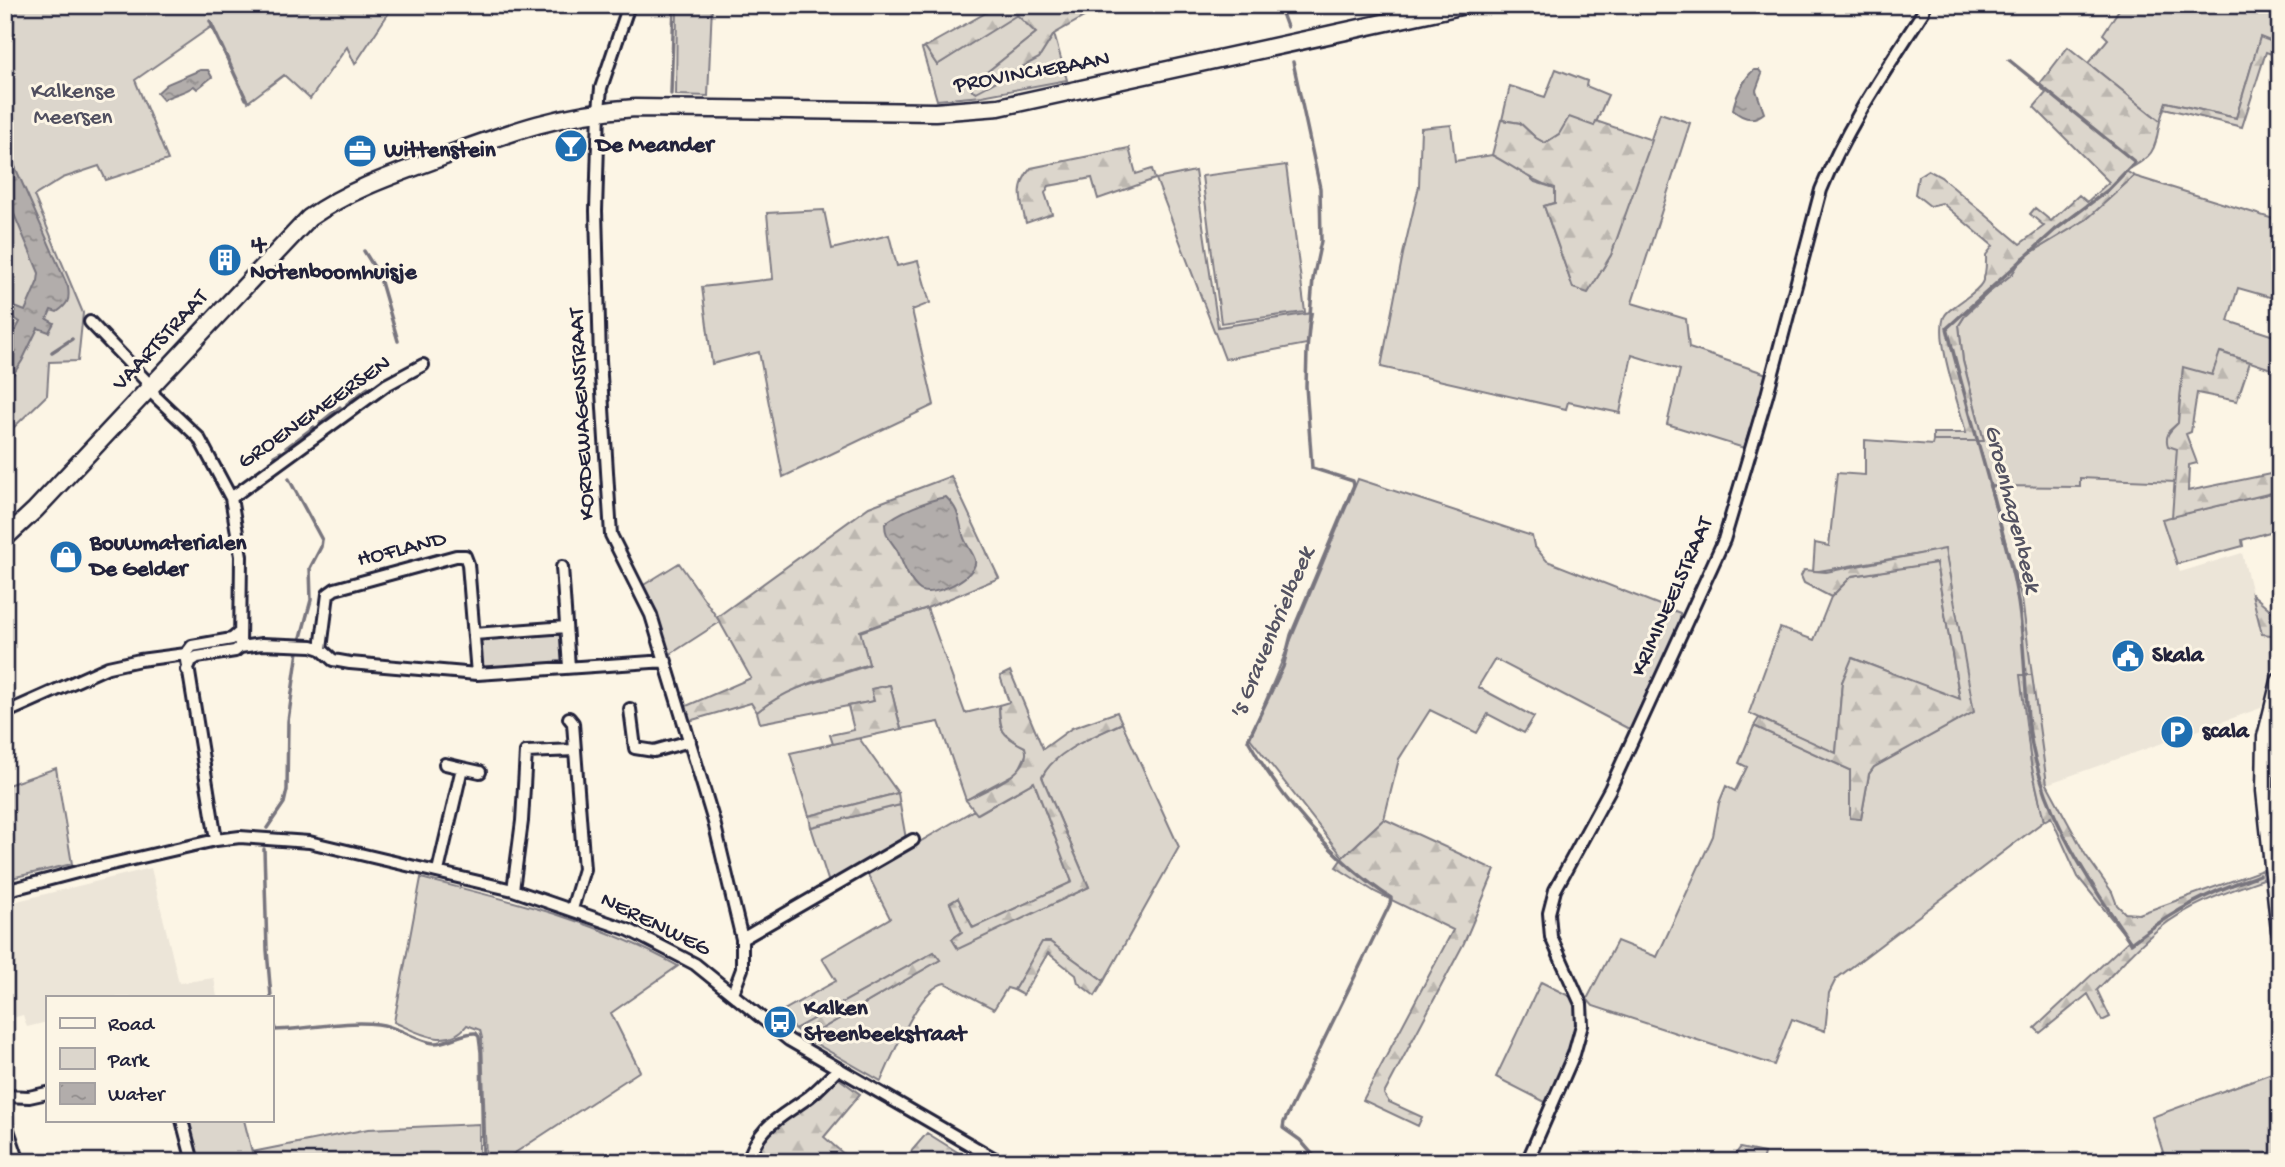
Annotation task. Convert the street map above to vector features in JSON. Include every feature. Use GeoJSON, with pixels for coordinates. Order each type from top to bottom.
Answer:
{"type":"FeatureCollection","features":[{"type":"Feature","properties":{"kind":"main road","name":"PROVINCIEBAAN"},"geometry":{"type":"LineString","coordinates":[[599,110],[635,108],[935,111],[987,108],[1053,96],[1465,5]]}},
{"type":"Feature","properties":{"kind":"main road","name":"VAARTSTRAAT"},"geometry":{"type":"LineString","coordinates":[[5,538],[274,253],[309,218],[328,204],[347,193],[521,128],[599,110]]}},
{"type":"Feature","properties":{"kind":"main road"},"geometry":{"type":"LineString","coordinates":[[2280,681],[2266,737],[2265,791],[2280,931]]}},
{"type":"Feature","properties":{"kind":"street","name":"KORDEWAGENSTRAAT"},"geometry":{"type":"LineString","coordinates":[[629,5],[601,88],[599,110],[596,211],[600,360],[611,535],[651,615],[714,822],[742,939],[742,969],[733,993]]}},
{"type":"Feature","properties":{"kind":"street","name":"KRIMINEELSTRAAT"},"geometry":{"type":"LineString","coordinates":[[1527,1162],[1574,1054],[1581,1025],[1581,1004],[1551,937],[1549,914],[1555,890],[1609,789],[1724,540],[1767,395],[1821,190],[1833,158],[1924,5]]}},
{"type":"Feature","properties":{"kind":"street","name":"GROENEMEERSEN"},"geometry":{"type":"LineString","coordinates":[[90,322],[151,386],[155,396],[199,438],[231,498],[241,556],[240,647]]}},
{"type":"Feature","properties":{"kind":"street","name":"GROENEMEERSEN"},"geometry":{"type":"LineString","coordinates":[[231,498],[386,385],[424,365]]}},
{"type":"Feature","properties":{"kind":"street","name":"HOFLAND"},"geometry":{"type":"LineString","coordinates":[[321,649],[328,594],[335,589],[456,556],[465,556],[468,564],[477,674]]}},
{"type":"Feature","properties":{"kind":"street"},"geometry":{"type":"LineString","coordinates":[[562,567],[569,667]]}},
{"type":"Feature","properties":{"kind":"street"},"geometry":{"type":"LineString","coordinates":[[474,634],[566,627]]}},
{"type":"Feature","properties":{"kind":"street"},"geometry":{"type":"LineString","coordinates":[[216,840],[186,654],[192,646],[232,639],[240,632]]}},
{"type":"Feature","properties":{"kind":"street"},"geometry":{"type":"LineString","coordinates":[[187,670],[191,661],[197,657],[262,644],[299,645],[321,649],[333,660],[350,663],[477,674],[666,662]]}},
{"type":"Feature","properties":{"kind":"street"},"geometry":{"type":"LineString","coordinates":[[5,713],[108,667],[186,654]]}},
{"type":"Feature","properties":{"kind":"street"},"geometry":{"type":"LineString","coordinates":[[631,709],[635,748],[654,751],[690,741]]}},
{"type":"Feature","properties":{"kind":"street","name":"NERENWEG"},"geometry":{"type":"LineString","coordinates":[[569,718],[573,723],[584,869],[572,909]]}},
{"type":"Feature","properties":{"kind":"street"},"geometry":{"type":"LineString","coordinates":[[513,890],[522,821],[526,752],[575,750]]}},
{"type":"Feature","properties":{"kind":"street"},"geometry":{"type":"LineString","coordinates":[[445,764],[480,772]]}},
{"type":"Feature","properties":{"kind":"street"},"geometry":{"type":"LineString","coordinates":[[438,872],[462,768]]}},
{"type":"Feature","properties":{"kind":"street","name":"NERENWEG"},"geometry":{"type":"LineString","coordinates":[[5,891],[216,840],[263,837],[309,842],[513,890],[629,930],[672,951],[695,964],[789,1040],[1000,1162]]}},
{"type":"Feature","properties":{"kind":"street"},"geometry":{"type":"LineString","coordinates":[[742,939],[913,840]]}},
{"type":"Feature","properties":{"kind":"street"},"geometry":{"type":"LineString","coordinates":[[748,1162],[763,1129],[812,1094],[838,1069]]}},
{"type":"Feature","properties":{"kind":"street"},"geometry":{"type":"LineString","coordinates":[[5,1096],[29,1097],[46,1093]]}},
{"type":"Feature","properties":{"kind":"street"},"geometry":{"type":"LineString","coordinates":[[5,1121],[19,1162]]}},
{"type":"Feature","properties":{"kind":"street"},"geometry":{"type":"LineString","coordinates":[[183,1122],[193,1162]]}},
{"type":"Feature","properties":{"kind":"shaded area"},"geometry":{"type":"Polygon","coordinates":[[[2080,478],[2176,482],[2172,517],[2162,519],[2180,572],[2242,553],[2262,634],[2280,636],[2280,646],[2261,708],[2047,784],[2022,599],[1989,486],[2080,487],[2080,478]]]}},
{"type":"Feature","properties":{"kind":"shaded area"},"geometry":{"type":"Polygon","coordinates":[[[151,868],[179,983],[214,978],[217,996],[46,996],[46,1022],[27,1027],[23,1015],[5,1020],[5,904],[151,868]]]}},
{"type":"Feature","properties":{"kind":"green space","name":"Kalkense Meersen"},"geometry":{"type":"Polygon","coordinates":[[[5,5],[394,5],[355,64],[347,47],[310,99],[284,75],[248,102],[211,27],[135,80],[168,160],[106,180],[99,166],[63,178],[34,196],[83,313],[78,361],[49,362],[47,395],[5,436],[5,5]]]}},
{"type":"Feature","properties":{"kind":"green space"},"geometry":{"type":"Polygon","coordinates":[[[677,5],[712,5],[708,96],[676,95],[677,5]]]}},
{"type":"Feature","properties":{"kind":"green space"},"geometry":{"type":"Polygon","coordinates":[[[1000,5],[1105,5],[1054,34],[1039,58],[976,92],[972,90],[972,84],[1036,33],[1017,15],[937,65],[925,47],[1000,5]]]}},
{"type":"Feature","properties":{"kind":"green space"},"geometry":{"type":"Polygon","coordinates":[[[2122,5],[2280,5],[2280,45],[2260,38],[2236,118],[2166,102],[2160,121],[2088,63],[2108,39],[2103,34],[2122,5]]]}},
{"type":"Feature","properties":{"kind":"green space"},"geometry":{"type":"Polygon","coordinates":[[[1017,14],[1036,33],[972,84],[1039,58],[1054,34],[1067,80],[982,96],[937,100],[922,49],[925,47],[937,65],[1017,14]]]}},
{"type":"Feature","properties":{"kind":"green space"},"geometry":{"type":"Polygon","coordinates":[[[2260,37],[2280,45],[2280,57],[2266,52],[2242,127],[2164,108],[2166,102],[2236,118],[2260,37]]]}},
{"type":"Feature","properties":{"kind":"green space"},"geometry":{"type":"Polygon","coordinates":[[[2068,47],[2160,121],[2152,152],[2126,171],[2134,176],[2087,219],[2022,258],[2012,274],[1966,314],[1959,325],[1963,361],[1984,441],[1933,441],[1933,433],[1966,433],[1945,357],[1942,328],[1947,312],[1980,285],[1985,274],[1986,255],[1993,246],[1942,203],[1930,206],[1915,194],[1918,176],[1928,170],[1941,177],[2020,244],[2044,226],[2030,214],[2035,208],[2051,221],[2079,195],[2087,202],[2109,182],[2034,107],[2046,93],[2039,85],[2068,47]]]}},
{"type":"Feature","properties":{"kind":"green space"},"geometry":{"type":"Polygon","coordinates":[[[1556,69],[1587,81],[1586,86],[1608,95],[1594,127],[1559,134],[1545,143],[1520,123],[1502,120],[1510,86],[1545,97],[1556,69]]]}},
{"type":"Feature","properties":{"kind":"green space"},"geometry":{"type":"Polygon","coordinates":[[[1660,113],[1690,123],[1632,303],[1686,319],[1689,348],[1767,374],[1744,448],[1667,424],[1680,370],[1632,355],[1620,413],[1568,402],[1566,409],[1381,367],[1419,186],[1421,128],[1451,125],[1455,161],[1492,155],[1521,170],[1535,182],[1555,188],[1555,203],[1544,206],[1573,288],[1588,292],[1611,255],[1660,113]]]}},
{"type":"Feature","properties":{"kind":"green space"},"geometry":{"type":"Polygon","coordinates":[[[1569,117],[1594,126],[1596,121],[1652,140],[1611,255],[1588,293],[1573,288],[1544,206],[1555,203],[1555,188],[1530,178],[1492,155],[1501,120],[1520,123],[1545,143],[1559,134],[1569,117]]]}},
{"type":"Feature","properties":{"kind":"green space"},"geometry":{"type":"Polygon","coordinates":[[[1129,148],[1136,174],[1152,169],[1155,179],[1098,199],[1092,178],[1049,186],[1045,193],[1052,214],[1026,223],[1021,188],[1031,168],[1129,148]]]}},
{"type":"Feature","properties":{"kind":"green space"},"geometry":{"type":"Polygon","coordinates":[[[1286,165],[1305,312],[1221,323],[1202,176],[1286,165]]]}},
{"type":"Feature","properties":{"kind":"green space"},"geometry":{"type":"Polygon","coordinates":[[[1195,171],[1218,327],[1312,313],[1307,344],[1225,359],[1156,179],[1195,171]]]}},
{"type":"Feature","properties":{"kind":"green space"},"geometry":{"type":"Polygon","coordinates":[[[2134,176],[2280,221],[2280,300],[2238,288],[2228,321],[2280,338],[2280,372],[2221,352],[2212,375],[2183,368],[2178,423],[2168,432],[2177,448],[2176,482],[2080,478],[2080,487],[1989,486],[2022,599],[2032,675],[2021,675],[2031,763],[2044,821],[1836,979],[1829,993],[1825,1031],[1792,1019],[1774,1065],[1593,1006],[1587,999],[1617,941],[1657,957],[1713,836],[1719,803],[1726,786],[1735,791],[1747,767],[1739,763],[1754,726],[1851,770],[1850,817],[1861,819],[1869,774],[1874,767],[1973,712],[1945,550],[1813,572],[1815,543],[1829,546],[1837,473],[1865,475],[1865,440],[1932,445],[1933,441],[1984,441],[1963,361],[1959,325],[1966,314],[2012,274],[2022,258],[2087,219],[2134,176]]]}},
{"type":"Feature","properties":{"kind":"green space"},"geometry":{"type":"Polygon","coordinates":[[[824,210],[832,249],[889,235],[897,266],[918,261],[930,303],[912,310],[934,405],[783,477],[759,352],[712,364],[702,287],[773,279],[767,213],[824,210]]]}},
{"type":"Feature","properties":{"kind":"green space"},"geometry":{"type":"Polygon","coordinates":[[[2220,352],[2250,362],[2237,401],[2197,393],[2191,432],[2186,434],[2197,463],[2189,465],[2188,491],[2280,472],[2280,491],[2172,517],[2177,449],[2168,446],[2167,439],[2178,423],[2183,367],[2212,375],[2220,352]]]}},
{"type":"Feature","properties":{"kind":"green space"},"geometry":{"type":"Polygon","coordinates":[[[951,476],[999,578],[927,608],[860,631],[869,664],[796,689],[757,712],[751,703],[689,721],[684,707],[751,678],[717,617],[869,507],[951,476]]]}},
{"type":"Feature","properties":{"kind":"green space"},"geometry":{"type":"Polygon","coordinates":[[[1358,479],[1532,536],[1534,546],[1547,561],[1680,613],[1680,621],[1631,730],[1495,659],[1478,687],[1534,717],[1524,733],[1488,714],[1477,733],[1430,710],[1399,759],[1384,819],[1343,857],[1250,738],[1358,479]]]}},
{"type":"Feature","properties":{"kind":"green space"},"geometry":{"type":"Polygon","coordinates":[[[2280,491],[2280,529],[2242,540],[2243,546],[2177,564],[2162,519],[2280,491]]]}},
{"type":"Feature","properties":{"kind":"green space"},"geometry":{"type":"Polygon","coordinates":[[[1945,549],[1974,712],[1874,767],[1869,774],[1861,819],[1850,818],[1850,770],[1754,726],[1759,718],[1836,753],[1842,682],[1852,658],[1960,699],[1936,563],[1852,576],[1831,597],[1804,583],[1801,576],[1804,570],[1826,572],[1945,549]]]}},
{"type":"Feature","properties":{"kind":"green space"},"geometry":{"type":"Polygon","coordinates":[[[1936,562],[1960,700],[1853,658],[1842,682],[1836,754],[1749,713],[1780,628],[1814,640],[1831,597],[1852,576],[1936,562]]]}},
{"type":"Feature","properties":{"kind":"green space"},"geometry":{"type":"Polygon","coordinates":[[[679,563],[720,622],[669,655],[655,611],[642,586],[679,563]]]}},
{"type":"Feature","properties":{"kind":"green space"},"geometry":{"type":"Polygon","coordinates":[[[2252,594],[2280,618],[2280,636],[2262,634],[2252,594]]]}},
{"type":"Feature","properties":{"kind":"green space"},"geometry":{"type":"Polygon","coordinates":[[[927,608],[965,713],[999,705],[1003,731],[1025,747],[1027,753],[1018,772],[966,800],[939,722],[901,729],[890,685],[872,689],[874,701],[760,723],[757,712],[773,699],[789,691],[869,665],[860,632],[927,608]]]}},
{"type":"Feature","properties":{"kind":"green space"},"geometry":{"type":"Polygon","coordinates":[[[558,633],[562,635],[564,659],[558,666],[483,670],[480,666],[479,641],[485,637],[558,633]]]}},
{"type":"Feature","properties":{"kind":"green space"},"geometry":{"type":"Polygon","coordinates":[[[1010,671],[1043,749],[1072,728],[1117,712],[1122,723],[1066,752],[1056,759],[1042,777],[1089,887],[958,949],[952,939],[962,932],[950,903],[958,898],[973,928],[1072,882],[1034,782],[977,814],[966,800],[1015,773],[1026,756],[1025,747],[1006,735],[1001,727],[999,705],[1009,702],[1000,676],[1010,671]]]}},
{"type":"Feature","properties":{"kind":"green space"},"geometry":{"type":"Polygon","coordinates":[[[2020,675],[2032,675],[2047,784],[2085,854],[2112,892],[2117,905],[2125,913],[2139,914],[2262,870],[2263,879],[2196,905],[2143,942],[2097,990],[2110,1017],[2102,1021],[2088,994],[2040,1033],[2035,1028],[2129,940],[2078,877],[2051,817],[2044,821],[2031,763],[2020,675]]]}},
{"type":"Feature","properties":{"kind":"green space"},"geometry":{"type":"Polygon","coordinates":[[[890,685],[901,729],[833,744],[830,735],[854,730],[848,706],[874,701],[871,689],[890,685]]]}},
{"type":"Feature","properties":{"kind":"green space"},"geometry":{"type":"Polygon","coordinates":[[[1122,723],[1179,847],[1104,981],[1050,942],[1042,943],[1014,990],[1007,988],[994,1009],[945,983],[935,987],[916,1010],[881,1081],[806,1038],[940,960],[934,952],[795,1029],[777,1014],[836,981],[822,958],[890,918],[867,873],[974,810],[978,814],[1034,782],[1072,882],[973,928],[958,899],[950,903],[962,932],[952,939],[958,948],[1089,887],[1042,777],[1048,767],[1066,751],[1122,723]]]}},
{"type":"Feature","properties":{"kind":"green space"},"geometry":{"type":"Polygon","coordinates":[[[859,738],[898,793],[809,816],[790,753],[859,738]]]}},
{"type":"Feature","properties":{"kind":"green space"},"geometry":{"type":"Polygon","coordinates":[[[56,768],[72,864],[7,879],[5,786],[56,768]]]}},
{"type":"Feature","properties":{"kind":"green space"},"geometry":{"type":"Polygon","coordinates":[[[898,793],[900,805],[811,827],[809,816],[898,793]]]}},
{"type":"Feature","properties":{"kind":"green space"},"geometry":{"type":"Polygon","coordinates":[[[900,805],[906,839],[829,883],[811,827],[900,805]]]}},
{"type":"Feature","properties":{"kind":"green space"},"geometry":{"type":"Polygon","coordinates":[[[1384,819],[1495,870],[1464,943],[1384,1094],[1389,1102],[1422,1117],[1418,1126],[1363,1100],[1453,930],[1375,892],[1336,867],[1343,857],[1384,819]]]}},
{"type":"Feature","properties":{"kind":"green space"},"geometry":{"type":"Polygon","coordinates":[[[421,878],[553,913],[616,936],[678,966],[611,1013],[640,1071],[501,1162],[486,1162],[480,1030],[467,1025],[459,1033],[441,1038],[422,1034],[394,1022],[421,878]]]}},
{"type":"Feature","properties":{"kind":"green space"},"geometry":{"type":"Polygon","coordinates":[[[1042,942],[1050,942],[1104,981],[1095,996],[1078,983],[1076,975],[1048,953],[1023,995],[1014,990],[1042,942]]]}},
{"type":"Feature","properties":{"kind":"green space"},"geometry":{"type":"Polygon","coordinates":[[[934,952],[940,960],[806,1038],[795,1029],[934,952]]]}},
{"type":"Feature","properties":{"kind":"green space"},"geometry":{"type":"Polygon","coordinates":[[[1541,982],[1573,998],[1576,1012],[1576,1025],[1569,1052],[1547,1103],[1496,1077],[1541,982]]]}},
{"type":"Feature","properties":{"kind":"green space"},"geometry":{"type":"Polygon","coordinates":[[[2280,1070],[2280,1162],[2166,1162],[2152,1117],[2280,1070]]]}},
{"type":"Feature","properties":{"kind":"green space"},"geometry":{"type":"Polygon","coordinates":[[[838,1078],[860,1094],[824,1137],[853,1162],[769,1162],[758,1149],[769,1132],[838,1078]]]}},
{"type":"Feature","properties":{"kind":"green space"},"geometry":{"type":"Polygon","coordinates":[[[187,1122],[244,1122],[252,1152],[368,1129],[479,1124],[479,1162],[197,1162],[187,1122]]]}},
{"type":"Feature","properties":{"kind":"green space"},"geometry":{"type":"Polygon","coordinates":[[[927,1133],[959,1153],[953,1162],[902,1162],[927,1133]]]}},
{"type":"Feature","properties":{"kind":"green space"},"geometry":{"type":"Polygon","coordinates":[[[1740,1148],[1764,1153],[1762,1162],[1730,1162],[1740,1148]]]}},
{"type":"Feature","properties":{"kind":"water"},"geometry":{"type":"Polygon","coordinates":[[[200,70],[208,70],[212,77],[197,89],[194,86],[163,100],[157,93],[167,84],[200,70]]]}},
{"type":"Feature","properties":{"kind":"water"},"geometry":{"type":"Polygon","coordinates":[[[1754,70],[1759,70],[1762,74],[1756,90],[1764,113],[1756,118],[1748,118],[1733,110],[1740,88],[1754,70]]]}},
{"type":"Feature","properties":{"kind":"water"},"geometry":{"type":"Polygon","coordinates":[[[5,144],[68,287],[69,295],[61,309],[57,312],[51,310],[47,319],[54,323],[49,332],[38,328],[22,361],[5,387],[5,350],[20,322],[5,312],[5,303],[25,311],[39,273],[5,193],[5,144]]]}},
{"type":"Feature","properties":{"kind":"water"},"geometry":{"type":"Polygon","coordinates":[[[946,497],[956,511],[964,538],[975,560],[974,566],[970,573],[954,584],[926,592],[916,587],[910,578],[888,536],[885,524],[914,507],[946,497]]]}},
{"type":"Feature","properties":{"kind":"waterway"},"geometry":{"type":"LineString","coordinates":[[620,15],[623,5]]}},
{"type":"Feature","properties":{"kind":"waterway"},"geometry":{"type":"LineString","coordinates":[[609,80],[636,5]]}},
{"type":"Feature","properties":{"kind":"waterway"},"geometry":{"type":"LineString","coordinates":[[671,94],[674,5]]}},
{"type":"Feature","properties":{"kind":"waterway","name":"'s Gravenbrielbeek"},"geometry":{"type":"LineString","coordinates":[[1279,5],[1287,27]]}},
{"type":"Feature","properties":{"kind":"waterway"},"geometry":{"type":"LineString","coordinates":[[210,21],[246,99]]}},
{"type":"Feature","properties":{"kind":"waterway","name":"Groenhagenbeek"},"geometry":{"type":"LineString","coordinates":[[2009,60],[2135,162],[2108,190],[2055,230],[1947,328],[2014,580],[2022,632],[2028,718],[2041,779],[2065,837],[2096,891],[2131,943],[2192,903],[2259,875]]}},
{"type":"Feature","properties":{"kind":"waterway","name":"'s Gravenbrielbeek"},"geometry":{"type":"LineString","coordinates":[[1293,62],[1320,188],[1321,241],[1313,279],[1307,351],[1306,386],[1312,468],[1353,481],[1354,485],[1291,635],[1283,667],[1248,740],[1276,784],[1310,827],[1350,866],[1391,898],[1284,1122],[1283,1128],[1300,1140],[1319,1162]]}},
{"type":"Feature","properties":{"kind":"waterway"},"geometry":{"type":"LineString","coordinates":[[364,251],[379,275],[398,341]]}},
{"type":"Feature","properties":{"kind":"waterway"},"geometry":{"type":"LineString","coordinates":[[52,352],[72,339]]}},
{"type":"Feature","properties":{"kind":"waterway"},"geometry":{"type":"LineString","coordinates":[[347,404],[368,388]]}},
{"type":"Feature","properties":{"kind":"waterway"},"geometry":{"type":"LineString","coordinates":[[320,423],[340,407]]}},
{"type":"Feature","properties":{"kind":"waterway"},"geometry":{"type":"LineString","coordinates":[[286,448],[314,427]]}},
{"type":"Feature","properties":{"kind":"waterway"},"geometry":{"type":"LineString","coordinates":[[274,456],[281,452]]}},
{"type":"Feature","properties":{"kind":"waterway"},"geometry":{"type":"LineString","coordinates":[[289,479],[322,540],[310,568],[311,600],[300,641]]}},
{"type":"Feature","properties":{"kind":"waterway"},"geometry":{"type":"LineString","coordinates":[[267,828],[284,803],[287,790],[288,721],[298,651]]}},
{"type":"Feature","properties":{"kind":"waterway"},"geometry":{"type":"LineString","coordinates":[[264,849],[271,996]]}},
{"type":"Feature","properties":{"kind":"waterway"},"geometry":{"type":"LineString","coordinates":[[273,1016],[275,1030]]}},
{"type":"Feature","properties":{"kind":"waterway"},"geometry":{"type":"LineString","coordinates":[[273,1030],[351,1023],[378,1024],[434,1043],[476,1033],[481,1052],[483,1162]]}},
{"type":"Feature","properties":{"kind":"place","name":"De Meander"},"geometry":{"type":"Point","coordinates":[571,146]}},
{"type":"Feature","properties":{"kind":"place","name":"Wittenstein"},"geometry":{"type":"Point","coordinates":[360,151]}},
{"type":"Feature","properties":{"kind":"place","name":"'t Notenboomhuisje"},"geometry":{"type":"Point","coordinates":[225,260]}},
{"type":"Feature","properties":{"kind":"place","name":"Bouwmaterialen De Gelder"},"geometry":{"type":"Point","coordinates":[66,557]}},
{"type":"Feature","properties":{"kind":"place","name":"Skala"},"geometry":{"type":"Point","coordinates":[2128,656]}},
{"type":"Feature","properties":{"kind":"place","name":"scala"},"geometry":{"type":"Point","coordinates":[2177,732]}},
{"type":"Feature","properties":{"kind":"place","name":"Kalken Steenbeekstraat"},"geometry":{"type":"Point","coordinates":[780,1022]}}]}
